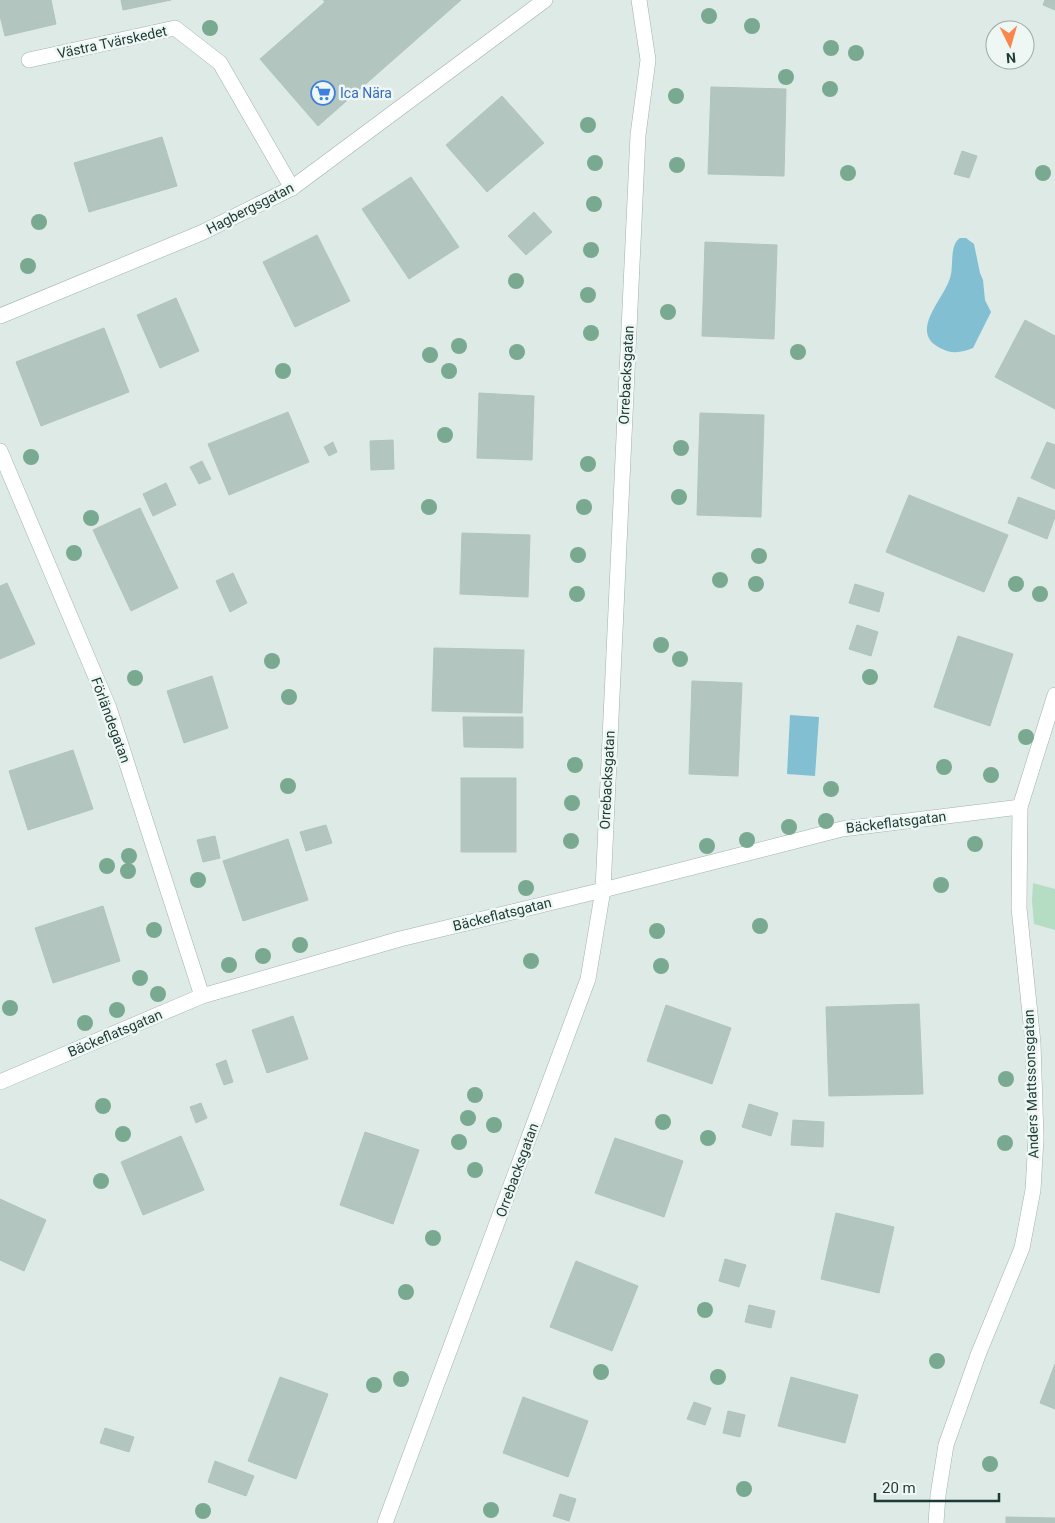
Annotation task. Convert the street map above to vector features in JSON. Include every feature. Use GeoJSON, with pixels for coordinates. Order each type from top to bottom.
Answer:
{"type":"FeatureCollection","features":[{"type":"Feature","properties":{"kind":"street","name":"Hagbergsgatan"},"geometry":{"type":"LineString","coordinates":[[0,316],[201,232],[292,188],[545,0]]}},
{"type":"Feature","properties":{"kind":"street","name":"Orrebacksgatan"},"geometry":{"type":"LineString","coordinates":[[385,1523],[588,979],[603,890],[638,135],[648,60],[639,0]]}},
{"type":"Feature","properties":{"kind":"street","name":"Västra Tvärskedet"},"geometry":{"type":"LineString","coordinates":[[29,60],[175,28],[220,63],[292,188]]}},
{"type":"Feature","properties":{"kind":"street","name":"Förländegatan"},"geometry":{"type":"LineString","coordinates":[[0,451],[109,708],[202,996]]}},
{"type":"Feature","properties":{"kind":"street","name":"Anders Mattssonsgatan"},"geometry":{"type":"LineString","coordinates":[[936,1523],[946,1445],[978,1355],[1022,1248],[1033,1190],[1036,1138],[1033,1043],[1020,908],[1020,807],[1055,695]]}},
{"type":"Feature","properties":{"kind":"street","name":"Bäckeflatsgatan"},"geometry":{"type":"LineString","coordinates":[[0,1082],[202,996],[400,939],[842,829],[1020,807]]}},
{"type":"Feature","properties":{"kind":"green space"},"geometry":{"type":"Polygon","coordinates":[[[1033,883],[1055,889],[1055,930],[1034,924],[1033,883]]]}},
{"type":"Feature","properties":{"kind":"water"},"geometry":{"type":"Polygon","coordinates":[[[960,238],[966,238],[974,244],[983,280],[985,300],[991,312],[973,348],[952,352],[940,348],[931,341],[927,333],[931,315],[950,278],[954,246],[960,238]]]}},
{"type":"Feature","properties":{"kind":"water"},"geometry":{"type":"Polygon","coordinates":[[[790,715],[819,717],[815,776],[787,774],[790,715]]]}},
{"type":"Feature","properties":{"kind":"building"},"geometry":{"type":"Polygon","coordinates":[[[0,0],[51,0],[56,24],[5,36],[0,16],[0,0]]]}},
{"type":"Feature","properties":{"kind":"building"},"geometry":{"type":"Polygon","coordinates":[[[121,0],[171,0],[123,10],[121,0]]]}},
{"type":"Feature","properties":{"kind":"building","name":"Ica Nära"},"geometry":{"type":"Polygon","coordinates":[[[323,0],[461,0],[318,126],[260,59],[325,2],[323,0]]]}},
{"type":"Feature","properties":{"kind":"building"},"geometry":{"type":"Polygon","coordinates":[[[1045,0],[1055,0],[1055,10],[1043,5],[1045,0]]]}},
{"type":"Feature","properties":{"kind":"building"},"geometry":{"type":"Polygon","coordinates":[[[711,87],[786,89],[784,176],[708,174],[711,87]]]}},
{"type":"Feature","properties":{"kind":"building"},"geometry":{"type":"Polygon","coordinates":[[[502,96],[544,143],[487,192],[446,145],[502,96]]]}},
{"type":"Feature","properties":{"kind":"building"},"geometry":{"type":"Polygon","coordinates":[[[162,137],[177,186],[89,212],[74,163],[162,137]]]}},
{"type":"Feature","properties":{"kind":"building"},"geometry":{"type":"Polygon","coordinates":[[[962,151],[977,156],[969,178],[954,174],[962,151]]]}},
{"type":"Feature","properties":{"kind":"building"},"geometry":{"type":"Polygon","coordinates":[[[411,177],[459,247],[409,279],[362,209],[411,177]]]}},
{"type":"Feature","properties":{"kind":"building"},"geometry":{"type":"Polygon","coordinates":[[[534,212],[552,232],[526,255],[508,236],[534,212]]]}},
{"type":"Feature","properties":{"kind":"building"},"geometry":{"type":"Polygon","coordinates":[[[317,235],[350,301],[295,327],[263,262],[317,235]]]}},
{"type":"Feature","properties":{"kind":"building"},"geometry":{"type":"Polygon","coordinates":[[[705,242],[777,245],[774,339],[702,336],[705,242]]]}},
{"type":"Feature","properties":{"kind":"building"},"geometry":{"type":"Polygon","coordinates":[[[176,298],[199,351],[160,368],[137,315],[176,298]]]}},
{"type":"Feature","properties":{"kind":"building"},"geometry":{"type":"Polygon","coordinates":[[[1025,320],[1055,336],[1055,409],[995,377],[1025,320]]]}},
{"type":"Feature","properties":{"kind":"building"},"geometry":{"type":"Polygon","coordinates":[[[104,328],[129,392],[41,426],[16,362],[104,328]]]}},
{"type":"Feature","properties":{"kind":"building"},"geometry":{"type":"Polygon","coordinates":[[[479,393],[534,396],[532,460],[477,458],[479,393]]]}},
{"type":"Feature","properties":{"kind":"building"},"geometry":{"type":"Polygon","coordinates":[[[288,412],[309,462],[229,495],[208,444],[288,412]]]}},
{"type":"Feature","properties":{"kind":"building"},"geometry":{"type":"Polygon","coordinates":[[[700,413],[764,415],[761,517],[697,515],[700,413]]]}},
{"type":"Feature","properties":{"kind":"building"},"geometry":{"type":"Polygon","coordinates":[[[393,440],[394,469],[371,470],[370,441],[393,440]]]}},
{"type":"Feature","properties":{"kind":"building"},"geometry":{"type":"Polygon","coordinates":[[[333,442],[337,452],[329,456],[324,447],[333,442]]]}},
{"type":"Feature","properties":{"kind":"building"},"geometry":{"type":"Polygon","coordinates":[[[1047,442],[1055,445],[1055,489],[1031,478],[1047,442]]]}},
{"type":"Feature","properties":{"kind":"building"},"geometry":{"type":"Polygon","coordinates":[[[202,461],[211,479],[199,484],[190,467],[202,461]]]}},
{"type":"Feature","properties":{"kind":"building"},"geometry":{"type":"Polygon","coordinates":[[[166,483],[176,505],[153,516],[143,494],[166,483]]]}},
{"type":"Feature","properties":{"kind":"building"},"geometry":{"type":"Polygon","coordinates":[[[909,495],[1008,535],[984,592],[886,552],[909,495]]]}},
{"type":"Feature","properties":{"kind":"building"},"geometry":{"type":"Polygon","coordinates":[[[1018,497],[1055,511],[1055,517],[1047,539],[1008,523],[1018,497]]]}},
{"type":"Feature","properties":{"kind":"building"},"geometry":{"type":"Polygon","coordinates":[[[140,508],[178,588],[131,611],[93,530],[140,508]]]}},
{"type":"Feature","properties":{"kind":"building"},"geometry":{"type":"Polygon","coordinates":[[[462,533],[530,535],[528,597],[460,594],[462,533]]]}},
{"type":"Feature","properties":{"kind":"building"},"geometry":{"type":"Polygon","coordinates":[[[233,573],[247,603],[230,612],[216,581],[233,573]]]}},
{"type":"Feature","properties":{"kind":"building"},"geometry":{"type":"Polygon","coordinates":[[[7,583],[35,644],[0,659],[0,586],[7,583]]]}},
{"type":"Feature","properties":{"kind":"building"},"geometry":{"type":"Polygon","coordinates":[[[855,584],[884,593],[879,612],[849,603],[855,584]]]}},
{"type":"Feature","properties":{"kind":"building"},"geometry":{"type":"Polygon","coordinates":[[[857,625],[878,632],[871,656],[849,649],[857,625]]]}},
{"type":"Feature","properties":{"kind":"building"},"geometry":{"type":"Polygon","coordinates":[[[958,636],[1013,654],[990,726],[934,707],[958,636]]]}},
{"type":"Feature","properties":{"kind":"building"},"geometry":{"type":"Polygon","coordinates":[[[434,648],[524,650],[522,713],[432,711],[434,648]]]}},
{"type":"Feature","properties":{"kind":"building"},"geometry":{"type":"Polygon","coordinates":[[[212,676],[228,728],[184,743],[167,691],[212,676]]]}},
{"type":"Feature","properties":{"kind":"building"},"geometry":{"type":"Polygon","coordinates":[[[692,681],[742,683],[738,776],[689,774],[692,681]]]}},
{"type":"Feature","properties":{"kind":"building"},"geometry":{"type":"Polygon","coordinates":[[[463,717],[523,717],[523,748],[464,747],[463,717]]]}},
{"type":"Feature","properties":{"kind":"building"},"geometry":{"type":"Polygon","coordinates":[[[73,750],[93,809],[28,830],[9,771],[73,750]]]}},
{"type":"Feature","properties":{"kind":"building"},"geometry":{"type":"Polygon","coordinates":[[[461,778],[516,778],[516,852],[461,852],[461,778]]]}},
{"type":"Feature","properties":{"kind":"building"},"geometry":{"type":"Polygon","coordinates":[[[326,825],[332,843],[306,851],[300,832],[326,825]]]}},
{"type":"Feature","properties":{"kind":"building"},"geometry":{"type":"Polygon","coordinates":[[[215,836],[220,858],[203,862],[197,840],[215,836]]]}},
{"type":"Feature","properties":{"kind":"building"},"geometry":{"type":"Polygon","coordinates":[[[288,839],[308,900],[243,921],[223,861],[288,839]]]}},
{"type":"Feature","properties":{"kind":"building"},"geometry":{"type":"Polygon","coordinates":[[[103,906],[120,961],[53,983],[35,928],[103,906]]]}},
{"type":"Feature","properties":{"kind":"building"},"geometry":{"type":"Polygon","coordinates":[[[919,1004],[923,1094],[829,1096],[826,1007],[919,1004]]]}},
{"type":"Feature","properties":{"kind":"building"},"geometry":{"type":"Polygon","coordinates":[[[666,1005],[731,1028],[712,1084],[647,1061],[666,1005]]]}},
{"type":"Feature","properties":{"kind":"building"},"geometry":{"type":"Polygon","coordinates":[[[293,1016],[308,1059],[267,1073],[252,1030],[293,1016]]]}},
{"type":"Feature","properties":{"kind":"building"},"geometry":{"type":"Polygon","coordinates":[[[226,1060],[233,1082],[224,1085],[216,1064],[226,1060]]]}},
{"type":"Feature","properties":{"kind":"building"},"geometry":{"type":"Polygon","coordinates":[[[201,1103],[207,1118],[196,1123],[190,1107],[201,1103]]]}},
{"type":"Feature","properties":{"kind":"building"},"geometry":{"type":"Polygon","coordinates":[[[749,1104],[778,1113],[771,1136],[742,1127],[749,1104]]]}},
{"type":"Feature","properties":{"kind":"building"},"geometry":{"type":"Polygon","coordinates":[[[793,1120],[824,1122],[823,1147],[791,1145],[793,1120]]]}},
{"type":"Feature","properties":{"kind":"building"},"geometry":{"type":"Polygon","coordinates":[[[365,1132],[419,1150],[393,1224],[340,1205],[365,1132]]]}},
{"type":"Feature","properties":{"kind":"building"},"geometry":{"type":"Polygon","coordinates":[[[181,1136],[204,1190],[143,1215],[121,1162],[181,1136]]]}},
{"type":"Feature","properties":{"kind":"building"},"geometry":{"type":"Polygon","coordinates":[[[615,1138],[683,1161],[664,1217],[595,1193],[615,1138]]]}},
{"type":"Feature","properties":{"kind":"building"},"geometry":{"type":"Polygon","coordinates":[[[0,1199],[46,1220],[24,1271],[0,1260],[0,1199]]]}},
{"type":"Feature","properties":{"kind":"building"},"geometry":{"type":"Polygon","coordinates":[[[836,1213],[894,1227],[879,1293],[821,1279],[836,1213]]]}},
{"type":"Feature","properties":{"kind":"building"},"geometry":{"type":"Polygon","coordinates":[[[725,1259],[746,1265],[739,1287],[719,1281],[725,1259]]]}},
{"type":"Feature","properties":{"kind":"building"},"geometry":{"type":"Polygon","coordinates":[[[576,1261],[638,1286],[612,1351],[550,1327],[576,1261]]]}},
{"type":"Feature","properties":{"kind":"building"},"geometry":{"type":"Polygon","coordinates":[[[749,1305],[775,1311],[771,1328],[745,1322],[749,1305]]]}},
{"type":"Feature","properties":{"kind":"building"},"geometry":{"type":"Polygon","coordinates":[[[1055,1364],[1055,1409],[1040,1403],[1055,1364]]]}},
{"type":"Feature","properties":{"kind":"building"},"geometry":{"type":"Polygon","coordinates":[[[280,1377],[328,1394],[296,1479],[248,1461],[280,1377]]]}},
{"type":"Feature","properties":{"kind":"building"},"geometry":{"type":"Polygon","coordinates":[[[791,1377],[858,1395],[845,1443],[778,1426],[791,1377]]]}},
{"type":"Feature","properties":{"kind":"building"},"geometry":{"type":"Polygon","coordinates":[[[523,1397],[588,1421],[568,1477],[503,1453],[523,1397]]]}},
{"type":"Feature","properties":{"kind":"building"},"geometry":{"type":"Polygon","coordinates":[[[694,1402],[711,1408],[705,1425],[687,1419],[694,1402]]]}},
{"type":"Feature","properties":{"kind":"building"},"geometry":{"type":"Polygon","coordinates":[[[728,1411],[745,1415],[740,1437],[723,1433],[728,1411]]]}},
{"type":"Feature","properties":{"kind":"building"},"geometry":{"type":"Polygon","coordinates":[[[105,1428],[134,1437],[129,1452],[100,1443],[105,1428]]]}},
{"type":"Feature","properties":{"kind":"building"},"geometry":{"type":"Polygon","coordinates":[[[215,1461],[254,1476],[246,1496],[208,1482],[215,1461]]]}},
{"type":"Feature","properties":{"kind":"building"},"geometry":{"type":"Polygon","coordinates":[[[560,1494],[576,1499],[569,1521],[553,1516],[560,1494]]]}},
{"type":"Feature","properties":{"kind":"building"},"geometry":{"type":"Polygon","coordinates":[[[1006,1517],[1055,1518],[1055,1523],[1006,1523],[1006,1517]]]}},
{"type":"Feature","properties":{"kind":"place","name":"Ica Nära"},"geometry":{"type":"Point","coordinates":[323,93]}}]}
